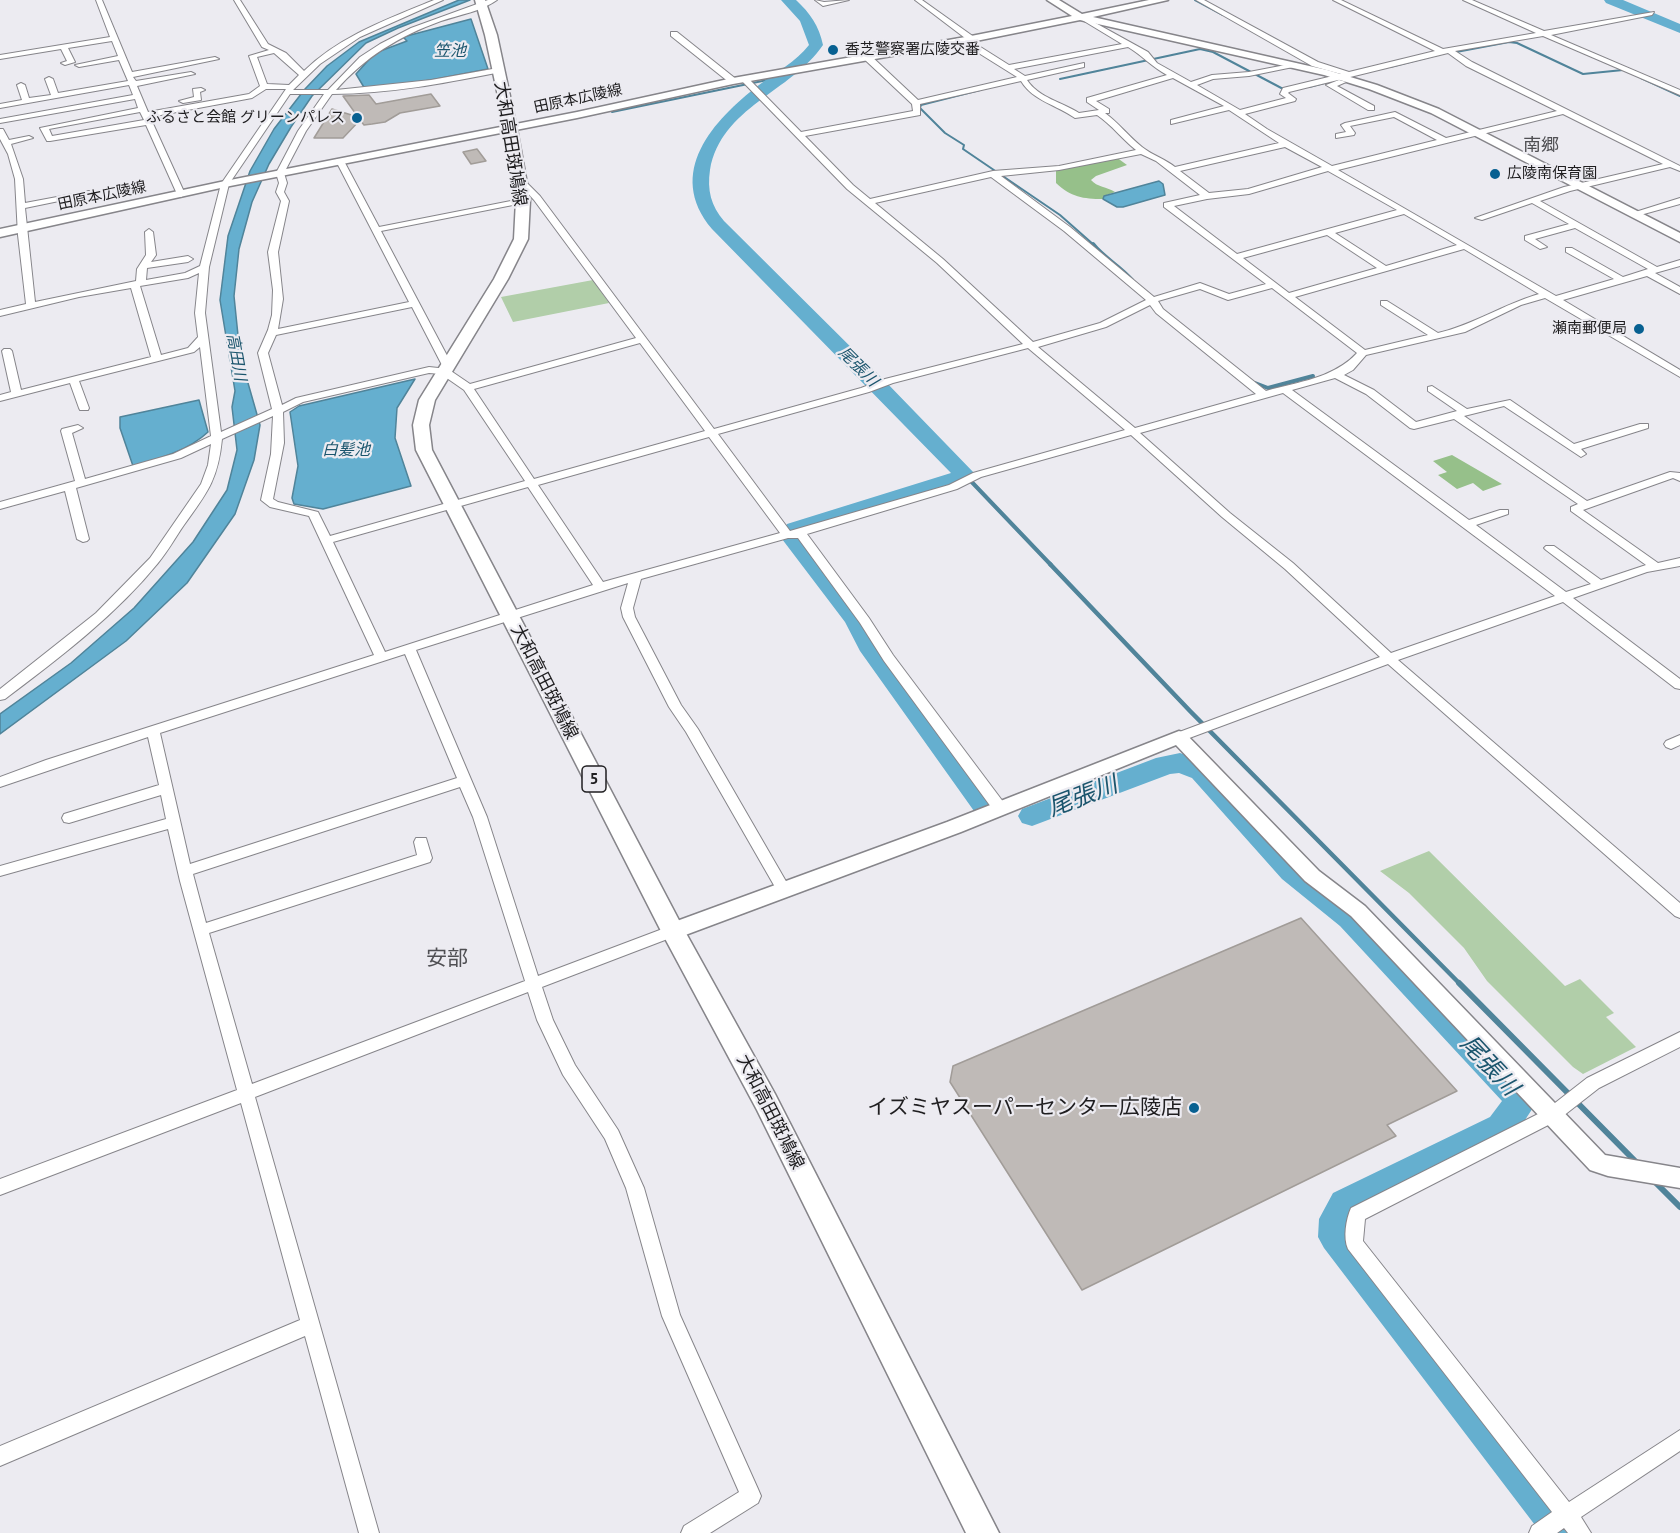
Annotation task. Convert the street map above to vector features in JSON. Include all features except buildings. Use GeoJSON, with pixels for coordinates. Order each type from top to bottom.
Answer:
{"type":"FeatureCollection","features":[{"type":"Feature","properties":{"kind":"main road","name":"大和高田斑鳩線"},"geometry":{"type":"LineString","coordinates":[[485,2],[523,200],[521,239],[517,251],[427,400],[421,425],[424,450],[673,931],[766,1102],[983,1533]]}},
{"type":"Feature","properties":{"kind":"street"},"geometry":{"type":"LineString","coordinates":[[99,0],[144,113],[181,194]]}},
{"type":"Feature","properties":{"kind":"street"},"geometry":{"type":"LineString","coordinates":[[237,0],[265,45],[283,55],[303,74]]}},
{"type":"Feature","properties":{"kind":"street"},"geometry":{"type":"LineString","coordinates":[[0,696],[98,618],[154,561],[207,487],[222,436],[202,339],[200,313],[204,267],[229,184],[303,74],[341,44],[357,35],[440,0]]}},
{"type":"Feature","properties":{"kind":"street"},"geometry":{"type":"LineString","coordinates":[[818,0],[823,4],[846,0]]}},
{"type":"Feature","properties":{"kind":"street"},"geometry":{"type":"LineString","coordinates":[[918,0],[1006,68],[1022,76],[1032,91],[1078,116],[1106,111],[1090,100],[1173,76]]}},
{"type":"Feature","properties":{"kind":"street"},"geometry":{"type":"LineString","coordinates":[[1052,0],[1128,45],[1173,76],[1192,84],[1231,107],[1286,144],[1465,246],[1680,374]]}},
{"type":"Feature","properties":{"kind":"street","name":"田原本広陵線"},"geometry":{"type":"LineString","coordinates":[[0,233],[340,161],[746,83],[773,73],[968,39],[1163,0]]}},
{"type":"Feature","properties":{"kind":"street"},"geometry":{"type":"LineString","coordinates":[[1199,0],[1340,77],[1345,81],[1330,85],[1371,108]]}},
{"type":"Feature","properties":{"kind":"street"},"geometry":{"type":"LineString","coordinates":[[1336,0],[1449,52],[1680,169]]}},
{"type":"Feature","properties":{"kind":"street"},"geometry":{"type":"LineString","coordinates":[[1466,0],[1680,93]]}},
{"type":"Feature","properties":{"kind":"street"},"geometry":{"type":"LineString","coordinates":[[381,657],[314,514],[274,505],[267,500],[278,453],[274,411],[263,353],[274,333],[278,289],[274,266],[274,242],[285,201],[280,192],[283,183],[278,174],[329,92],[369,51],[423,25],[485,2]]}},
{"type":"Feature","properties":{"kind":"street"},"geometry":{"type":"LineString","coordinates":[[1240,113],[1292,99],[1285,91],[1340,77],[1449,52],[1652,13]]}},
{"type":"Feature","properties":{"kind":"street"},"geometry":{"type":"LineString","coordinates":[[1081,17],[1293,65],[1340,77],[1404,99],[1478,133],[1680,238]]}},
{"type":"Feature","properties":{"kind":"street"},"geometry":{"type":"LineString","coordinates":[[674,34],[746,83],[868,202],[940,261],[1030,346],[1132,431],[1226,515],[1289,566],[1388,659],[1680,912]]}},
{"type":"Feature","properties":{"kind":"street"},"geometry":{"type":"LineString","coordinates":[[0,57],[114,38]]}},
{"type":"Feature","properties":{"kind":"street"},"geometry":{"type":"LineString","coordinates":[[1006,68],[1128,45]]}},
{"type":"Feature","properties":{"kind":"street"},"geometry":{"type":"LineString","coordinates":[[64,46],[71,62],[65,63]]}},
{"type":"Feature","properties":{"kind":"street"},"geometry":{"type":"LineString","coordinates":[[264,86],[253,56],[273,51]]}},
{"type":"Feature","properties":{"kind":"street"},"geometry":{"type":"LineString","coordinates":[[800,135],[917,112],[916,103],[866,56]]}},
{"type":"Feature","properties":{"kind":"street"},"geometry":{"type":"LineString","coordinates":[[79,65],[121,58]]}},
{"type":"Feature","properties":{"kind":"street"},"geometry":{"type":"LineString","coordinates":[[0,106],[55,96],[215,59]]}},
{"type":"Feature","properties":{"kind":"street"},"geometry":{"type":"LineString","coordinates":[[916,103],[1022,76],[1081,65]]}},
{"type":"Feature","properties":{"kind":"street"},"geometry":{"type":"LineString","coordinates":[[1192,84],[1212,77],[1251,74],[1293,65]]}},
{"type":"Feature","properties":{"kind":"street"},"geometry":{"type":"LineString","coordinates":[[201,90],[196,91],[198,98],[144,113],[50,139],[44,128],[144,113],[252,96],[256,89],[264,86],[292,90],[352,92],[431,82],[498,70]]}},
{"type":"Feature","properties":{"kind":"street"},"geometry":{"type":"LineString","coordinates":[[86,81],[191,74]]}},
{"type":"Feature","properties":{"kind":"street"},"geometry":{"type":"LineString","coordinates":[[49,79],[55,96]]}},
{"type":"Feature","properties":{"kind":"street"},"geometry":{"type":"LineString","coordinates":[[21,85],[27,101]]}},
{"type":"Feature","properties":{"kind":"street"},"geometry":{"type":"LineString","coordinates":[[0,121],[138,96]]}},
{"type":"Feature","properties":{"kind":"street"},"geometry":{"type":"LineString","coordinates":[[1174,122],[1231,107]]}},
{"type":"Feature","properties":{"kind":"street"},"geometry":{"type":"LineString","coordinates":[[1363,353],[1167,205],[1207,196],[1249,191],[1330,168],[1564,111]]}},
{"type":"Feature","properties":{"kind":"street"},"geometry":{"type":"LineString","coordinates":[[1098,112],[1114,123],[1121,134],[1142,151],[1175,170],[1207,196]]}},
{"type":"Feature","properties":{"kind":"street"},"geometry":{"type":"LineString","coordinates":[[1338,136],[1351,133],[1345,125],[1395,114],[1444,141]]}},
{"type":"Feature","properties":{"kind":"street"},"geometry":{"type":"LineString","coordinates":[[29,138],[3,138],[19,179],[31,305]]}},
{"type":"Feature","properties":{"kind":"street"},"geometry":{"type":"LineString","coordinates":[[1175,170],[1286,144]]}},
{"type":"Feature","properties":{"kind":"street"},"geometry":{"type":"LineString","coordinates":[[868,202],[993,174],[1059,168],[1138,152]]}},
{"type":"Feature","properties":{"kind":"street"},"geometry":{"type":"LineString","coordinates":[[340,161],[415,304],[445,368],[468,388],[600,587]]}},
{"type":"Feature","properties":{"kind":"street"},"geometry":{"type":"LineString","coordinates":[[1479,218],[1580,186],[1672,164]]}},
{"type":"Feature","properties":{"kind":"street"},"geometry":{"type":"LineString","coordinates":[[993,174],[1067,229],[1152,300],[1159,311],[1264,395]]}},
{"type":"Feature","properties":{"kind":"street"},"geometry":{"type":"LineString","coordinates":[[519,178],[537,198],[713,433],[865,621],[888,658],[999,807]]}},
{"type":"Feature","properties":{"kind":"street"},"geometry":{"type":"LineString","coordinates":[[21,206],[88,194]]}},
{"type":"Feature","properties":{"kind":"street"},"geometry":{"type":"LineString","coordinates":[[375,230],[523,200]]}},
{"type":"Feature","properties":{"kind":"street"},"geometry":{"type":"LineString","coordinates":[[1533,200],[1654,272],[1680,291]]}},
{"type":"Feature","properties":{"kind":"street"},"geometry":{"type":"LineString","coordinates":[[1633,214],[1680,201]]}},
{"type":"Feature","properties":{"kind":"street"},"geometry":{"type":"LineString","coordinates":[[1236,257],[1405,211]]}},
{"type":"Feature","properties":{"kind":"street"},"geometry":{"type":"LineString","coordinates":[[1543,247],[1528,238],[1575,225]]}},
{"type":"Feature","properties":{"kind":"street"},"geometry":{"type":"LineString","coordinates":[[148,232],[151,255],[144,266],[138,284],[157,359]]}},
{"type":"Feature","properties":{"kind":"street"},"geometry":{"type":"LineString","coordinates":[[1328,232],[1385,269]]}},
{"type":"Feature","properties":{"kind":"street"},"geometry":{"type":"LineString","coordinates":[[1289,296],[1465,246]]}},
{"type":"Feature","properties":{"kind":"street"},"geometry":{"type":"LineString","coordinates":[[1569,250],[1624,281]]}},
{"type":"Feature","properties":{"kind":"street"},"geometry":{"type":"LineString","coordinates":[[144,266],[188,259]]}},
{"type":"Feature","properties":{"kind":"street"},"geometry":{"type":"LineString","coordinates":[[0,782],[153,730],[600,587],[795,535],[959,484],[977,476],[1336,375],[1349,368],[1363,353],[1472,326],[1518,303],[1624,281],[1680,263]]}},
{"type":"Feature","properties":{"kind":"street"},"geometry":{"type":"LineString","coordinates":[[0,313],[188,275],[204,267]]}},
{"type":"Feature","properties":{"kind":"street"},"geometry":{"type":"LineString","coordinates":[[327,540],[713,433],[884,382],[1030,346],[1103,325],[1152,300],[1200,286],[1228,297],[1274,285]]}},
{"type":"Feature","properties":{"kind":"street"},"geometry":{"type":"LineString","coordinates":[[1384,303],[1436,336]]}},
{"type":"Feature","properties":{"kind":"street"},"geometry":{"type":"LineString","coordinates":[[274,333],[415,304]]}},
{"type":"Feature","properties":{"kind":"street"},"geometry":{"type":"LineString","coordinates":[[0,398],[191,350],[202,339]]}},
{"type":"Feature","properties":{"kind":"street"},"geometry":{"type":"LineString","coordinates":[[468,388],[643,339]]}},
{"type":"Feature","properties":{"kind":"street"},"geometry":{"type":"LineString","coordinates":[[8,351],[17,394]]}},
{"type":"Feature","properties":{"kind":"street"},"geometry":{"type":"LineString","coordinates":[[0,506],[177,456],[292,402],[445,368]]}},
{"type":"Feature","properties":{"kind":"street"},"geometry":{"type":"LineString","coordinates":[[1336,375],[1370,392],[1414,426],[1506,402],[1577,451],[1644,426]]}},
{"type":"Feature","properties":{"kind":"street"},"geometry":{"type":"LineString","coordinates":[[74,380],[84,408]]}},
{"type":"Feature","properties":{"kind":"street"},"geometry":{"type":"LineString","coordinates":[[1284,389],[1680,685]]}},
{"type":"Feature","properties":{"kind":"street"},"geometry":{"type":"LineString","coordinates":[[1432,389],[1460,414],[1586,505]]}},
{"type":"Feature","properties":{"kind":"street"},"geometry":{"type":"LineString","coordinates":[[78,428],[66,431],[83,539]]}},
{"type":"Feature","properties":{"kind":"street"},"geometry":{"type":"LineString","coordinates":[[1655,566],[1575,509],[1674,474],[1680,478]]}},
{"type":"Feature","properties":{"kind":"street"},"geometry":{"type":"LineString","coordinates":[[1467,524],[1504,512]]}},
{"type":"Feature","properties":{"kind":"street"},"geometry":{"type":"LineString","coordinates":[[1550,548],[1599,584]]}},
{"type":"Feature","properties":{"kind":"street"},"geometry":{"type":"LineString","coordinates":[[0,1187],[532,984],[954,827],[999,807],[1217,722],[1599,584],[1655,566],[1680,562]]}},
{"type":"Feature","properties":{"kind":"street"},"geometry":{"type":"LineString","coordinates":[[636,577],[627,608],[629,617],[675,707],[783,890]]}},
{"type":"Feature","properties":{"kind":"street"},"geometry":{"type":"LineString","coordinates":[[409,648],[480,816],[532,984],[555,1044],[612,1135],[638,1199],[671,1316],[751,1496],[691,1533]]}},
{"type":"Feature","properties":{"kind":"street"},"geometry":{"type":"LineString","coordinates":[[153,730],[185,871],[369,1533]]}},
{"type":"Feature","properties":{"kind":"street"},"geometry":{"type":"LineString","coordinates":[[1187,734],[1312,876],[1358,911],[1557,1113],[1598,1163],[1622,1169],[1674,1176]]}},
{"type":"Feature","properties":{"kind":"street"},"geometry":{"type":"LineString","coordinates":[[185,871],[465,780]]}},
{"type":"Feature","properties":{"kind":"street"},"geometry":{"type":"LineString","coordinates":[[69,818],[166,788]]}},
{"type":"Feature","properties":{"kind":"street"},"geometry":{"type":"LineString","coordinates":[[0,871],[174,822]]}},
{"type":"Feature","properties":{"kind":"street"},"geometry":{"type":"LineString","coordinates":[[201,930],[425,858],[421,842]]}},
{"type":"Feature","properties":{"kind":"street"},"geometry":{"type":"LineString","coordinates":[[1581,1533],[1354,1243],[1357,1214],[1557,1113],[1583,1089],[1680,1039]]}},
{"type":"Feature","properties":{"kind":"street"},"geometry":{"type":"LineString","coordinates":[[0,1456],[311,1324]]}},
{"type":"Feature","properties":{"kind":"street"},"geometry":{"type":"LineString","coordinates":[[1539,1533],[1680,1440]]}},
{"type":"Feature","properties":{"kind":"green space"},"geometry":{"type":"Polygon","coordinates":[[[1116,157],[1127,165],[1091,180],[1115,192],[1104,196],[1103,199],[1078,196],[1056,183],[1056,170],[1116,157]]]}},
{"type":"Feature","properties":{"kind":"green space"},"geometry":{"type":"Polygon","coordinates":[[[593,280],[609,303],[513,322],[501,297],[593,280]]]}},
{"type":"Feature","properties":{"kind":"green space"},"geometry":{"type":"Polygon","coordinates":[[[1452,455],[1502,484],[1483,491],[1473,483],[1457,489],[1438,475],[1447,472],[1433,461],[1452,455]]]}},
{"type":"Feature","properties":{"kind":"green space"},"geometry":{"type":"Polygon","coordinates":[[[1429,851],[1565,986],[1580,979],[1614,1013],[1606,1017],[1636,1047],[1583,1074],[1573,1067],[1487,981],[1464,948],[1409,893],[1380,871],[1429,851]]]}},
{"type":"Feature","properties":{"kind":"water","name":"高田川"},"geometry":{"type":"Polygon","coordinates":[[[459,0],[470,0],[366,43],[312,96],[269,164],[252,202],[239,249],[234,296],[240,355],[260,425],[254,460],[235,514],[187,583],[126,641],[0,734],[0,714],[71,663],[134,608],[193,542],[227,490],[237,450],[232,407],[235,391],[220,300],[228,236],[250,171],[274,129],[305,89],[327,66],[359,42],[459,0]]]}},
{"type":"Feature","properties":{"kind":"water","name":"笠池"},"geometry":{"type":"Polygon","coordinates":[[[471,19],[488,69],[365,89],[356,74],[375,53],[407,41],[403,37],[471,19]]]}},
{"type":"Feature","properties":{"kind":"water"},"geometry":{"type":"Polygon","coordinates":[[[1159,181],[1163,184],[1165,195],[1123,207],[1117,207],[1103,199],[1104,196],[1159,181]]]}},
{"type":"Feature","properties":{"kind":"water","name":"白髪池"},"geometry":{"type":"Polygon","coordinates":[[[415,379],[397,408],[395,438],[411,486],[323,509],[294,504],[292,498],[298,466],[290,412],[299,406],[415,379]]]}},
{"type":"Feature","properties":{"kind":"water"},"geometry":{"type":"Polygon","coordinates":[[[199,400],[208,432],[182,449],[133,466],[120,428],[120,417],[199,400]]]}},
{"type":"Feature","properties":{"kind":"waterway","name":"尾張川"},"geometry":{"type":"LineString","coordinates":[[788,0],[807,20],[813,31],[816,45],[802,61],[739,109],[718,133],[709,146],[704,160],[701,175],[702,197],[705,208],[718,225],[966,476],[795,529],[794,539],[856,620],[869,645],[984,804]]}},
{"type":"Feature","properties":{"kind":"waterway"},"geometry":{"type":"LineString","coordinates":[[1195,0],[1223,15]]}},
{"type":"Feature","properties":{"kind":"waterway"},"geometry":{"type":"LineString","coordinates":[[1611,0],[1680,29]]}},
{"type":"Feature","properties":{"kind":"waterway"},"geometry":{"type":"LineString","coordinates":[[1451,53],[1509,42],[1517,43],[1583,74],[1623,70]]}},
{"type":"Feature","properties":{"kind":"waterway"},"geometry":{"type":"LineString","coordinates":[[1060,79],[1200,49],[1213,52],[1287,91]]}},
{"type":"Feature","properties":{"kind":"waterway"},"geometry":{"type":"LineString","coordinates":[[1390,67],[1437,55]]}},
{"type":"Feature","properties":{"kind":"waterway"},"geometry":{"type":"LineString","coordinates":[[1309,87],[1332,81],[1325,75]]}},
{"type":"Feature","properties":{"kind":"waterway"},"geometry":{"type":"LineString","coordinates":[[612,112],[777,78]]}},
{"type":"Feature","properties":{"kind":"waterway"},"geometry":{"type":"LineString","coordinates":[[1641,78],[1680,96]]}},
{"type":"Feature","properties":{"kind":"waterway"},"geometry":{"type":"LineString","coordinates":[[980,90],[921,105],[920,108],[945,133],[964,145],[963,149],[1060,215],[1094,245]]}},
{"type":"Feature","properties":{"kind":"waterway"},"geometry":{"type":"LineString","coordinates":[[1094,245],[1132,280]]}},
{"type":"Feature","properties":{"kind":"waterway"},"geometry":{"type":"LineString","coordinates":[[1255,383],[1268,388],[1313,376]]}},
{"type":"Feature","properties":{"kind":"waterway"},"geometry":{"type":"LineString","coordinates":[[966,476],[1051,565]]}},
{"type":"Feature","properties":{"kind":"waterway"},"geometry":{"type":"LineString","coordinates":[[1050,564],[1190,711],[1461,985]]}},
{"type":"Feature","properties":{"kind":"waterway","name":"尾張川"},"geometry":{"type":"LineString","coordinates":[[1032,816],[1166,765],[1180,763],[1202,771],[1292,871],[1350,918],[1522,1100],[1502,1127],[1345,1204],[1336,1219],[1336,1237],[1566,1533]]}},
{"type":"Feature","properties":{"kind":"waterway"},"geometry":{"type":"LineString","coordinates":[[1459,983],[1636,1162]]}},
{"type":"Feature","properties":{"kind":"waterway"},"geometry":{"type":"LineString","coordinates":[[1654,1181],[1680,1207]]}},
{"type":"Feature","properties":{"kind":"place","name":"香芝警察署広陵交番"},"geometry":{"type":"Point","coordinates":[833,50]}},
{"type":"Feature","properties":{"kind":"place","name":"ふるさと会館 グリーンパレス"},"geometry":{"type":"Point","coordinates":[357,118]}},
{"type":"Feature","properties":{"kind":"place","name":"広陵南保育園"},"geometry":{"type":"Point","coordinates":[1495,174]}},
{"type":"Feature","properties":{"kind":"place","name":"瀬南郵便局"},"geometry":{"type":"Point","coordinates":[1639,329]}},
{"type":"Feature","properties":{"kind":"place","name":"イズミヤスーパーセンター広陵店"},"geometry":{"type":"Point","coordinates":[1194,1108]}},
{"type":"Feature","properties":{"kind":"district","name":"南郷"},"geometry":{"type":"Point","coordinates":[1541,146]}},
{"type":"Feature","properties":{"kind":"district","name":"安部"},"geometry":{"type":"Point","coordinates":[447,959]}}]}
